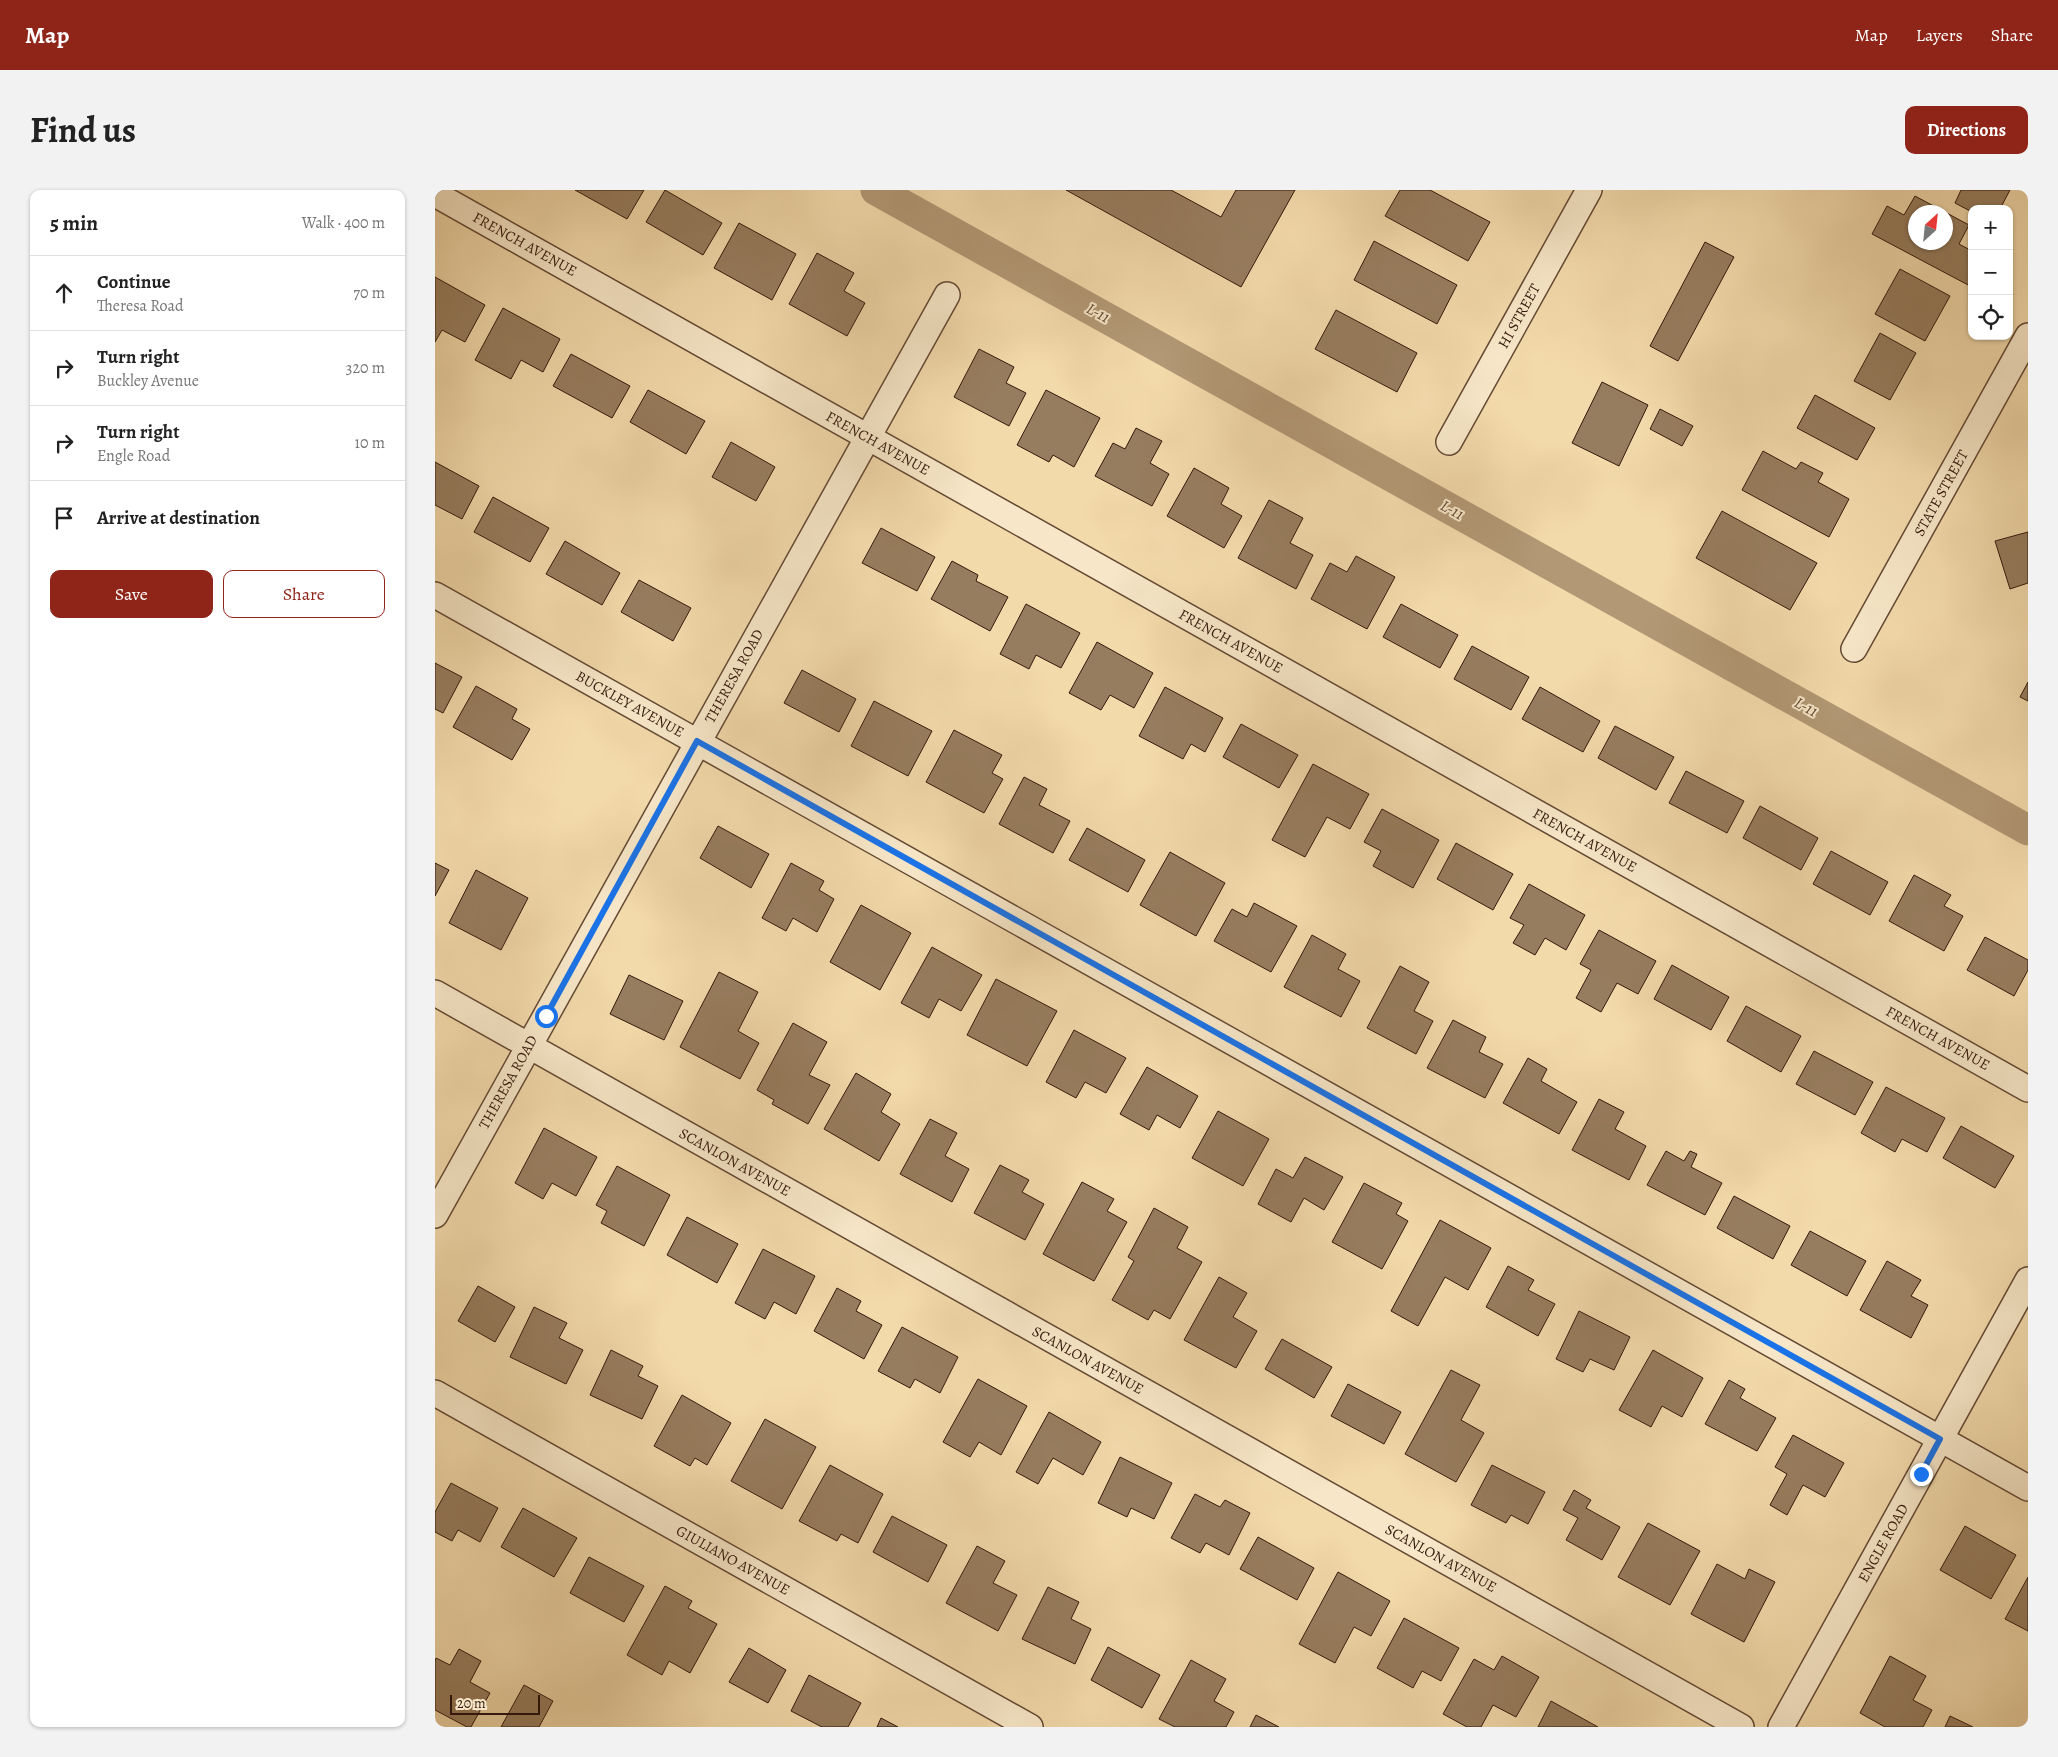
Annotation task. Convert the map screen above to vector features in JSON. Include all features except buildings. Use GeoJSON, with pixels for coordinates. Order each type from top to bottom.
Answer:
{"type":"FeatureCollection","features":[{"type":"Feature","properties":{"kind":"street","name":"HI STREET"},"geometry":{"type":"LineString","coordinates":[[1449,442],[1589,190]]}},
{"type":"Feature","properties":{"kind":"street","name":"FRENCH AVENUE"},"geometry":{"type":"LineString","coordinates":[[435,194],[2028,1089]]}},
{"type":"Feature","properties":{"kind":"street","name":"THERESA ROAD"},"geometry":{"type":"LineString","coordinates":[[435,1215],[866,436],[947,295]]}},
{"type":"Feature","properties":{"kind":"street","name":"STATE STREET"},"geometry":{"type":"LineString","coordinates":[[1854,649],[2028,336]]}},
{"type":"Feature","properties":{"kind":"street","name":"BUCKLEY AVENUE"},"geometry":{"type":"LineString","coordinates":[[435,595],[2028,1488]]}},
{"type":"Feature","properties":{"kind":"street","name":"SCANLON AVENUE"},"geometry":{"type":"LineString","coordinates":[[435,993],[1741,1727]]}},
{"type":"Feature","properties":{"kind":"street","name":"ENGLE ROAD"},"geometry":{"type":"LineString","coordinates":[[1781,1727],[2028,1280]]}},
{"type":"Feature","properties":{"kind":"street","name":"GIULIANO AVENUE"},"geometry":{"type":"LineString","coordinates":[[435,1393],[1030,1727]]}},
{"type":"Feature","properties":{"kind":"waterway","name":"L-11"},"geometry":{"type":"LineString","coordinates":[[876,190],[2028,830]]}},
{"type":"Feature","properties":{"kind":"route"},"geometry":{"type":"LineString","coordinates":[[546,1016],[697,741],[1940,1439],[1921,1474]]}}]}
